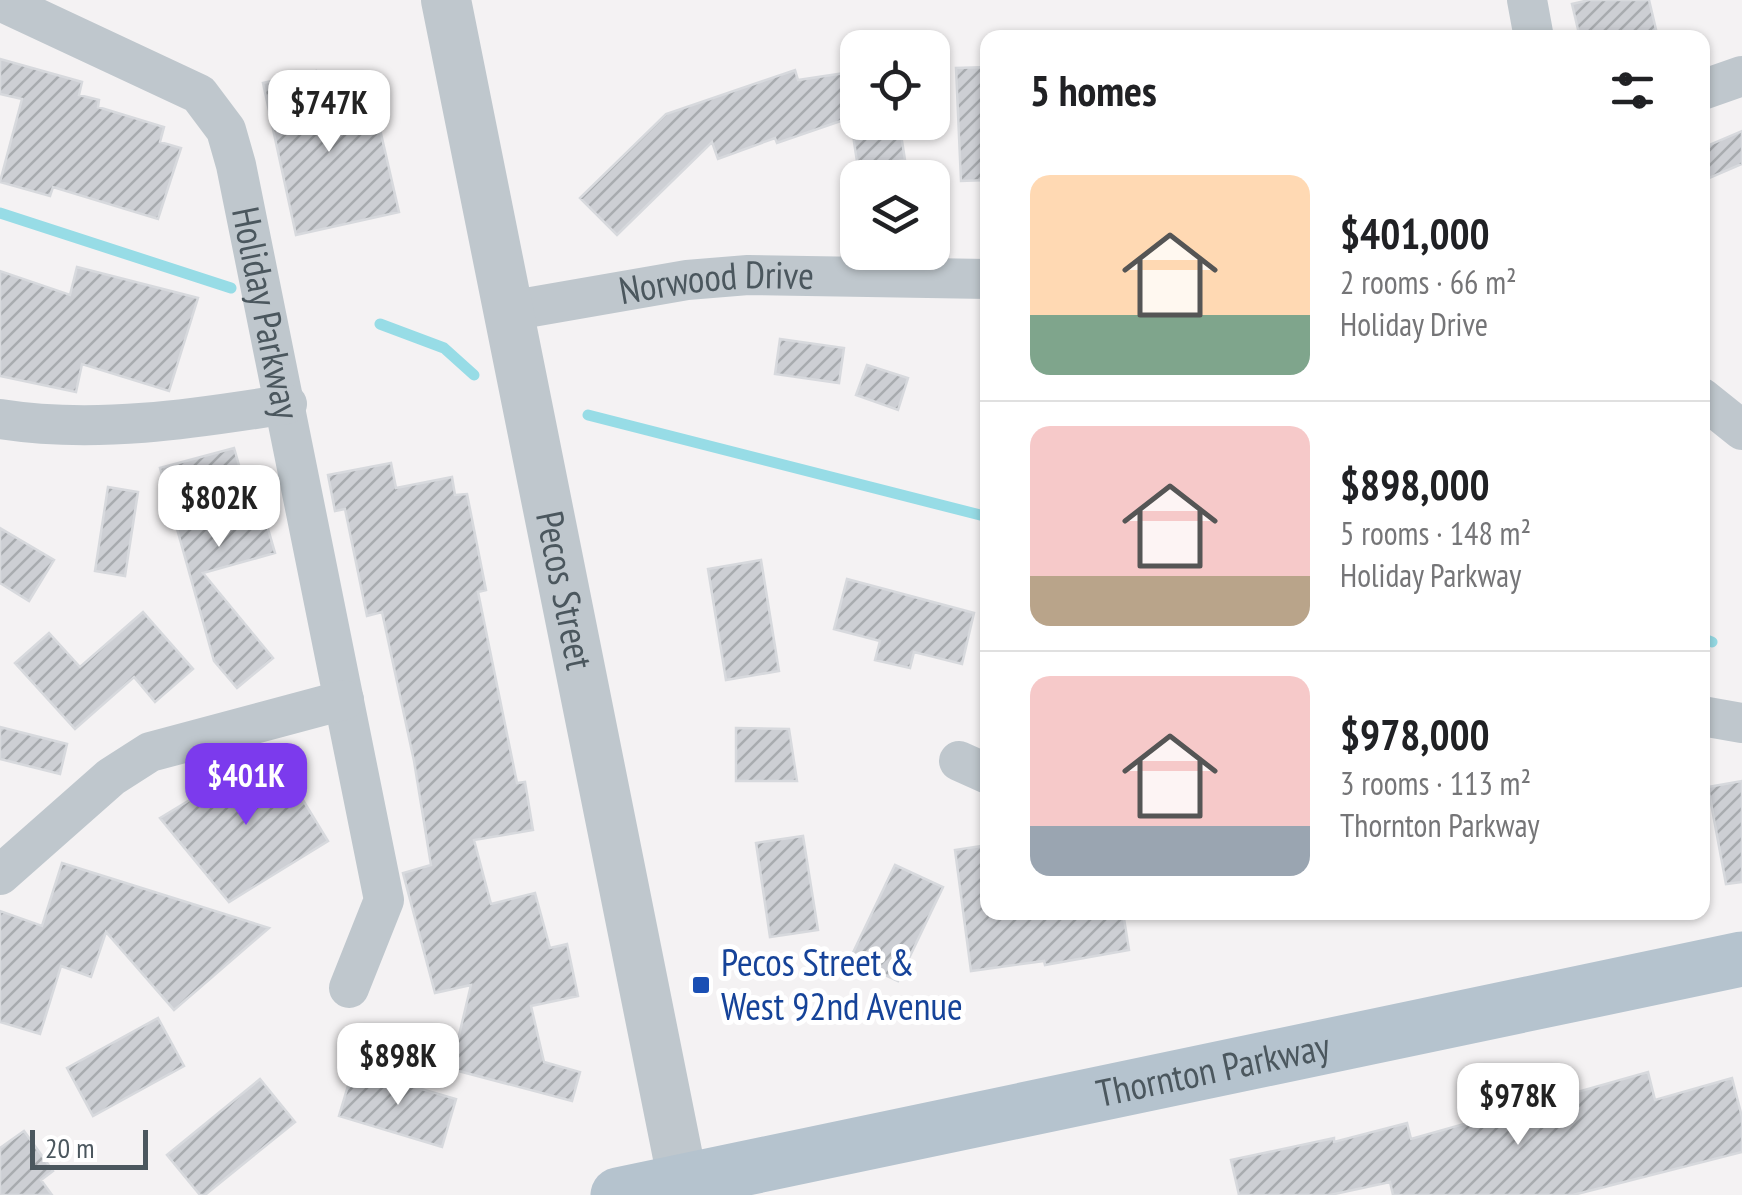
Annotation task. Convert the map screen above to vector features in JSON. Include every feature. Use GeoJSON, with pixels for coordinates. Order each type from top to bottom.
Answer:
{"type":"FeatureCollection","features":[{"type":"Feature","properties":{"kind":"main road","name":"Thornton Parkway"},"geometry":{"type":"LineString","coordinates":[[618,1195],[1742,958]]}},
{"type":"Feature","properties":{"kind":"street","name":"Pecos Street"},"geometry":{"type":"LineString","coordinates":[[446,0],[682,1182]]}},
{"type":"Feature","properties":{"kind":"street"},"geometry":{"type":"LineString","coordinates":[[1526,0],[1532,30]]}},
{"type":"Feature","properties":{"kind":"street","name":"Holiday Parkway"},"geometry":{"type":"LineString","coordinates":[[16,4],[92,46],[199,94],[226,130],[286,404],[384,900],[348,988]]}},
{"type":"Feature","properties":{"kind":"street"},"geometry":{"type":"LineString","coordinates":[[1710,87],[1742,76]]}},
{"type":"Feature","properties":{"kind":"street","name":"Norwood Drive"},"geometry":{"type":"LineString","coordinates":[[509,311],[687,280],[748,275],[980,279]]}},
{"type":"Feature","properties":{"kind":"street"},"geometry":{"type":"LineString","coordinates":[[0,419],[114,424],[215,416],[286,404]]}},
{"type":"Feature","properties":{"kind":"street"},"geometry":{"type":"LineString","coordinates":[[1710,404],[1742,430]]}},
{"type":"Feature","properties":{"kind":"street"},"geometry":{"type":"LineString","coordinates":[[0,875],[111,777],[150,752],[344,700]]}},
{"type":"Feature","properties":{"kind":"street"},"geometry":{"type":"LineString","coordinates":[[1710,717],[1742,723]]}},
{"type":"Feature","properties":{"kind":"building"},"geometry":{"type":"Polygon","coordinates":[[[1589,0],[1649,0],[1656,30],[1578,30],[1572,4],[1589,0]]]}},
{"type":"Feature","properties":{"kind":"building"},"geometry":{"type":"Polygon","coordinates":[[[0,59],[82,82],[79,95],[99,100],[98,107],[164,127],[160,142],[181,148],[158,219],[53,187],[50,196],[0,182],[22,99],[0,94],[0,59]]]}},
{"type":"Feature","properties":{"kind":"building"},"geometry":{"type":"Polygon","coordinates":[[[980,67],[980,180],[961,181],[956,68],[980,67]]]}},
{"type":"Feature","properties":{"kind":"building"},"geometry":{"type":"Polygon","coordinates":[[[795,70],[798,80],[840,74],[840,121],[777,143],[775,138],[718,159],[712,142],[617,235],[580,198],[666,114],[795,70]]]}},
{"type":"Feature","properties":{"kind":"building"},"geometry":{"type":"Polygon","coordinates":[[[316,71],[324,102],[371,90],[399,212],[296,235],[263,83],[316,71]]]}},
{"type":"Feature","properties":{"kind":"building"},"geometry":{"type":"Polygon","coordinates":[[[1742,131],[1742,164],[1710,178],[1710,145],[1742,131]]]}},
{"type":"Feature","properties":{"kind":"building"},"geometry":{"type":"Polygon","coordinates":[[[854,140],[902,140],[905,160],[857,160],[854,140]]]}},
{"type":"Feature","properties":{"kind":"building"},"geometry":{"type":"Polygon","coordinates":[[[77,267],[198,298],[169,391],[82,364],[76,392],[0,376],[0,271],[70,295],[77,267]]]}},
{"type":"Feature","properties":{"kind":"building"},"geometry":{"type":"Polygon","coordinates":[[[780,339],[844,348],[839,383],[775,374],[780,339]]]}},
{"type":"Feature","properties":{"kind":"building"},"geometry":{"type":"Polygon","coordinates":[[[867,365],[908,378],[898,410],[856,395],[867,365]]]}},
{"type":"Feature","properties":{"kind":"building"},"geometry":{"type":"Polygon","coordinates":[[[234,448],[252,510],[262,508],[275,553],[203,573],[273,658],[237,688],[214,661],[160,468],[234,448]]]}},
{"type":"Feature","properties":{"kind":"building"},"geometry":{"type":"Polygon","coordinates":[[[391,463],[396,488],[452,477],[455,495],[467,494],[486,590],[478,592],[517,783],[525,782],[533,830],[474,840],[491,904],[535,893],[550,948],[567,944],[578,996],[531,1006],[544,1062],[580,1072],[572,1101],[451,1069],[471,985],[435,993],[403,873],[431,865],[414,761],[382,612],[367,616],[345,509],[335,511],[328,475],[391,463]]]}},
{"type":"Feature","properties":{"kind":"building"},"geometry":{"type":"Polygon","coordinates":[[[108,487],[138,492],[125,576],[95,571],[108,487]]]}},
{"type":"Feature","properties":{"kind":"building"},"geometry":{"type":"Polygon","coordinates":[[[0,528],[54,560],[29,601],[0,583],[0,528]]]}},
{"type":"Feature","properties":{"kind":"building"},"geometry":{"type":"Polygon","coordinates":[[[761,560],[779,671],[726,680],[708,569],[761,560]]]}},
{"type":"Feature","properties":{"kind":"building"},"geometry":{"type":"Polygon","coordinates":[[[847,579],[974,613],[962,664],[914,652],[910,668],[875,660],[880,641],[834,629],[847,579]]]}},
{"type":"Feature","properties":{"kind":"building"},"geometry":{"type":"Polygon","coordinates":[[[143,612],[193,669],[155,702],[134,677],[75,729],[15,663],[49,633],[80,667],[143,612]]]}},
{"type":"Feature","properties":{"kind":"building"},"geometry":{"type":"Polygon","coordinates":[[[0,727],[67,744],[60,774],[0,759],[0,727]]]}},
{"type":"Feature","properties":{"kind":"building"},"geometry":{"type":"Polygon","coordinates":[[[736,728],[789,729],[797,781],[736,781],[736,728]]]}},
{"type":"Feature","properties":{"kind":"building"},"geometry":{"type":"Polygon","coordinates":[[[266,754],[277,773],[284,769],[328,841],[229,902],[160,818],[266,754]]]}},
{"type":"Feature","properties":{"kind":"building"},"geometry":{"type":"Polygon","coordinates":[[[1742,781],[1742,882],[1726,884],[1710,787],[1742,781]]]}},
{"type":"Feature","properties":{"kind":"building"},"geometry":{"type":"Polygon","coordinates":[[[803,836],[818,930],[770,937],[756,843],[803,836]]]}},
{"type":"Feature","properties":{"kind":"building"},"geometry":{"type":"Polygon","coordinates":[[[980,846],[980,920],[1124,920],[1129,950],[1045,965],[1044,961],[971,971],[955,850],[980,846]]]}},
{"type":"Feature","properties":{"kind":"building"},"geometry":{"type":"Polygon","coordinates":[[[62,863],[269,928],[174,1010],[106,932],[91,977],[61,966],[40,1034],[0,1022],[0,911],[42,926],[62,863]]]}},
{"type":"Feature","properties":{"kind":"building"},"geometry":{"type":"Polygon","coordinates":[[[895,865],[943,887],[898,981],[850,959],[895,865]]]}},
{"type":"Feature","properties":{"kind":"building"},"geometry":{"type":"Polygon","coordinates":[[[158,1018],[184,1066],[93,1116],[67,1068],[158,1018]]]}},
{"type":"Feature","properties":{"kind":"building"},"geometry":{"type":"Polygon","coordinates":[[[353,1069],[456,1099],[442,1147],[339,1116],[353,1069]]]}},
{"type":"Feature","properties":{"kind":"building"},"geometry":{"type":"Polygon","coordinates":[[[1648,1072],[1655,1100],[1732,1078],[1742,1117],[1742,1152],[1573,1195],[1393,1195],[1390,1182],[1330,1195],[1239,1195],[1231,1160],[1334,1138],[1334,1142],[1407,1123],[1411,1139],[1648,1072]]]}},
{"type":"Feature","properties":{"kind":"building"},"geometry":{"type":"Polygon","coordinates":[[[260,1079],[295,1122],[205,1195],[200,1195],[167,1155],[260,1079]]]}},
{"type":"Feature","properties":{"kind":"building"},"geometry":{"type":"Polygon","coordinates":[[[24,1131],[53,1171],[41,1180],[52,1195],[0,1195],[0,1148],[24,1131]]]}},
{"type":"Feature","properties":{"kind":"waterway"},"geometry":{"type":"LineString","coordinates":[[0,213],[231,288]]}},
{"type":"Feature","properties":{"kind":"waterway"},"geometry":{"type":"LineString","coordinates":[[380,324],[444,348],[474,375]]}},
{"type":"Feature","properties":{"kind":"waterway"},"geometry":{"type":"LineString","coordinates":[[588,415],[980,515]]}},
{"type":"Feature","properties":{"kind":"place","name":"Pecos Street & West 92nd Avenue"},"geometry":{"type":"Point","coordinates":[701,985]}}]}
